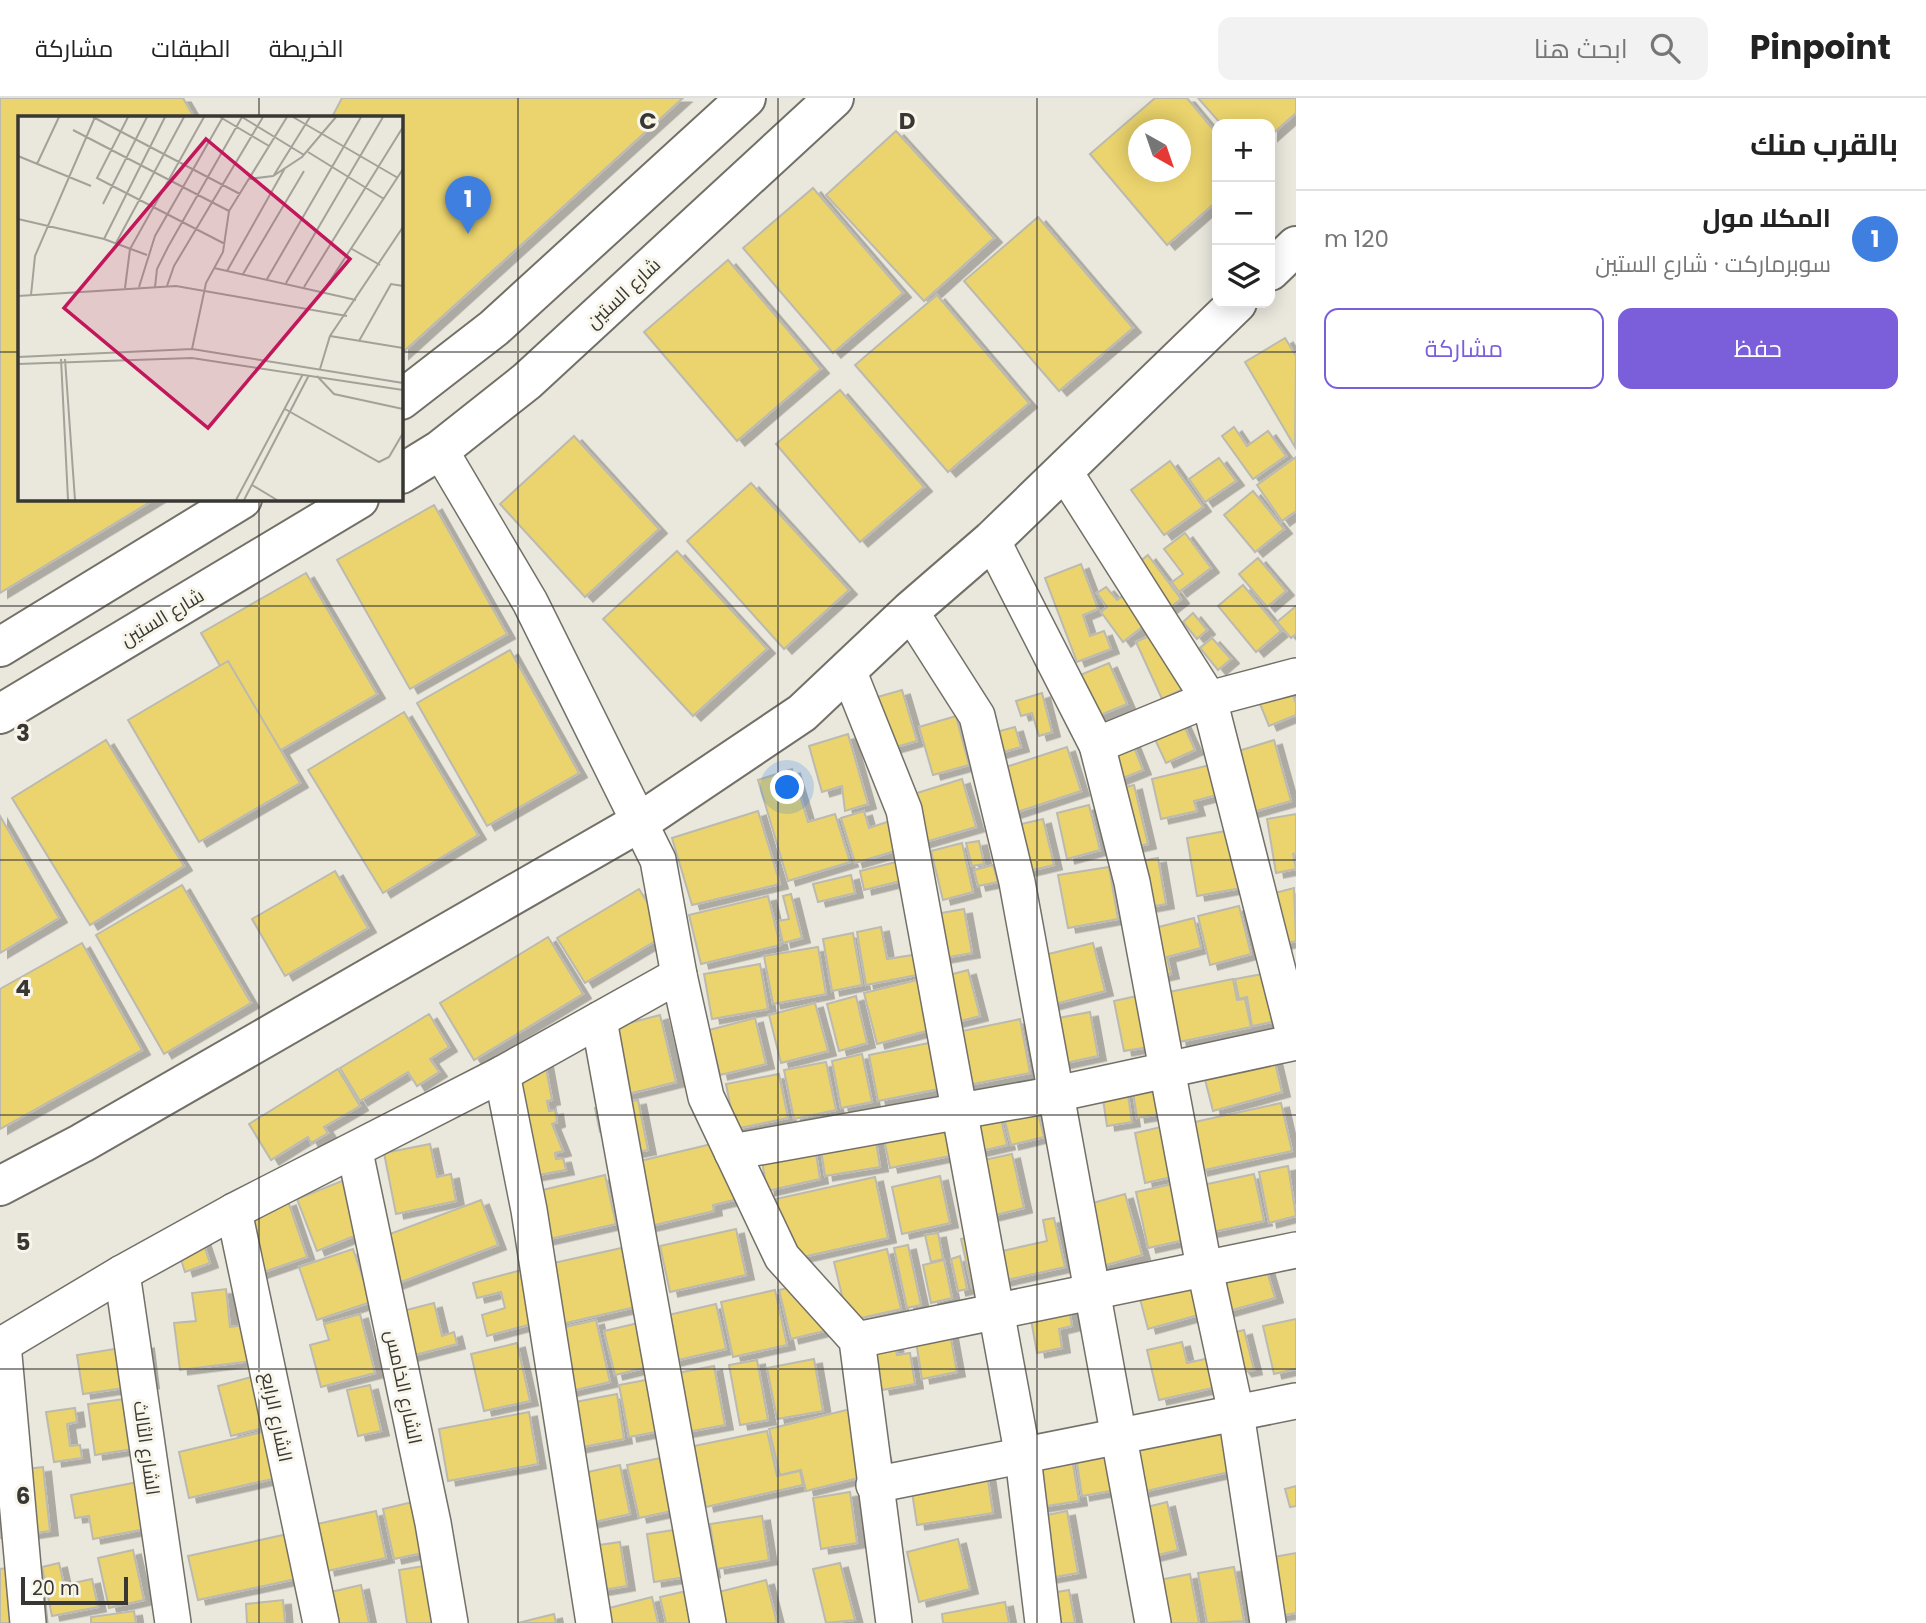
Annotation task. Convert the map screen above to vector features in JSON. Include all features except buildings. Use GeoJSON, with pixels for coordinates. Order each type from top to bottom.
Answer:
{"type":"FeatureCollection","features":[{"type":"Feature","properties":{"kind":"main road"},"geometry":{"type":"LineString","coordinates":[[402,399],[494,328],[746,98]]}},
{"type":"Feature","properties":{"kind":"main road","name":"شارع الستين"},"geometry":{"type":"LineString","coordinates":[[402,473],[440,450],[527,381],[834,98]]}},
{"type":"Feature","properties":{"kind":"main road"},"geometry":{"type":"LineString","coordinates":[[1275,266],[1296,246]]}},
{"type":"Feature","properties":{"kind":"main road"},"geometry":{"type":"LineString","coordinates":[[0,1186],[82,1143],[640,822],[802,713],[910,611],[992,540],[1232,308]]}},
{"type":"Feature","properties":{"kind":"main road"},"geometry":{"type":"LineString","coordinates":[[0,646],[240,500]]}},
{"type":"Feature","properties":{"kind":"main road","name":"شارع الستين"},"geometry":{"type":"LineString","coordinates":[[0,714],[357,500]]}},
{"type":"Feature","properties":{"kind":"street"},"geometry":{"type":"LineString","coordinates":[[440,450],[530,602],[658,860],[679,975],[706,1097],[782,1256],[857,1340],[874,1485],[883,1616]]}},
{"type":"Feature","properties":{"kind":"street"},"geometry":{"type":"LineString","coordinates":[[732,1152],[1056,1094],[1296,1042],[1209,699],[1064,471]]}},
{"type":"Feature","properties":{"kind":"street"},"geometry":{"type":"LineString","coordinates":[[992,540],[1097,745],[1132,882],[1205,1269],[1236,1413],[1268,1623]]}},
{"type":"Feature","properties":{"kind":"street"},"geometry":{"type":"LineString","coordinates":[[910,611],[977,716],[1017,883],[1153,1623]]}},
{"type":"Feature","properties":{"kind":"street"},"geometry":{"type":"LineString","coordinates":[[848,670],[904,810],[1023,1457],[1043,1623]]}},
{"type":"Feature","properties":{"kind":"street"},"geometry":{"type":"LineString","coordinates":[[1097,745],[1209,699],[1296,676]]}},
{"type":"Feature","properties":{"kind":"street"},"geometry":{"type":"LineString","coordinates":[[28,1623],[1,1345],[234,1211],[355,1152],[679,975]]}},
{"type":"Feature","properties":{"kind":"street"},"geometry":{"type":"LineString","coordinates":[[599,1020],[708,1623]]}},
{"type":"Feature","properties":{"kind":"street"},"geometry":{"type":"LineString","coordinates":[[502,1074],[528,1210],[594,1623]]}},
{"type":"Feature","properties":{"kind":"street","name":"الشارع الخامس"},"geometry":{"type":"LineString","coordinates":[[355,1152],[433,1523],[450,1623]]}},
{"type":"Feature","properties":{"kind":"street","name":"الشارع الرابع"},"geometry":{"type":"LineString","coordinates":[[234,1211],[321,1623]]}},
{"type":"Feature","properties":{"kind":"street"},"geometry":{"type":"LineString","coordinates":[[857,1340],[1296,1250]]}},
{"type":"Feature","properties":{"kind":"street","name":"الشارع الثالث"},"geometry":{"type":"LineString","coordinates":[[122,1273],[173,1623]]}},
{"type":"Feature","properties":{"kind":"street"},"geometry":{"type":"LineString","coordinates":[[874,1485],[1296,1401]]}},
{"type":"Feature","properties":{"kind":"place","name":"المكلا مول"},"geometry":{"type":"Point","coordinates":[468,234]}}]}
